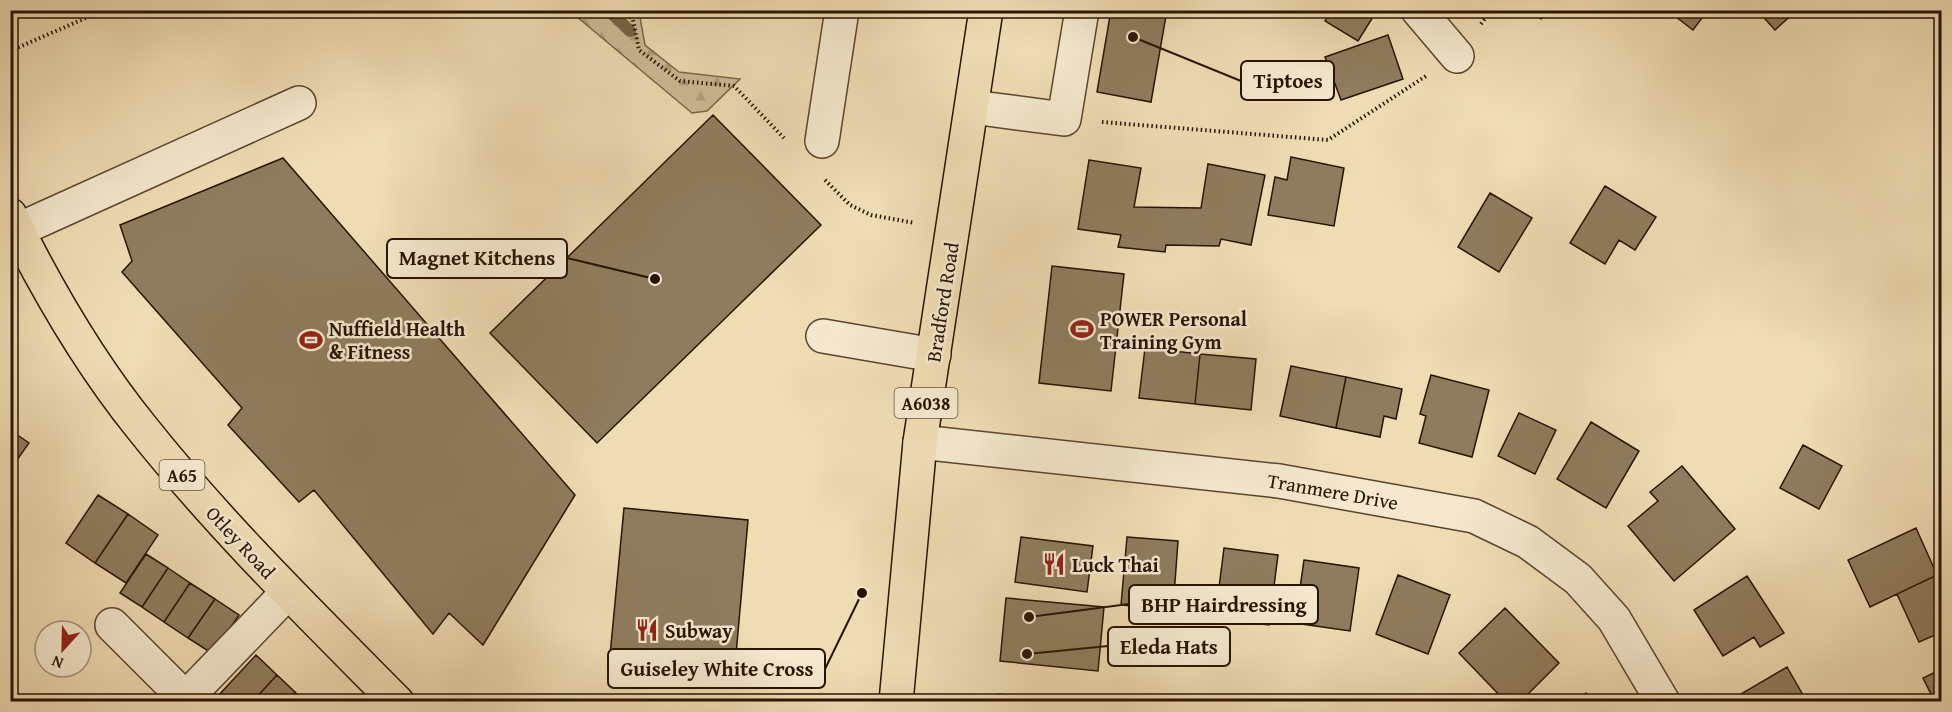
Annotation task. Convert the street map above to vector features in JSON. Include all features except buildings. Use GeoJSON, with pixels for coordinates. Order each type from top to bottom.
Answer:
{"type":"FeatureCollection","features":[{"type":"Feature","properties":{"kind":"main road","name":"Bradford Road"},"geometry":{"type":"LineString","coordinates":[[896,702],[920,442],[987,10]]}},
{"type":"Feature","properties":{"kind":"main road","name":"Otley Road"},"geometry":{"type":"LineString","coordinates":[[14,223],[84,347],[141,427],[225,528],[397,702]]}},
{"type":"Feature","properties":{"kind":"street"},"geometry":{"type":"LineString","coordinates":[[822,141],[842,10]]}},
{"type":"Feature","properties":{"kind":"street"},"geometry":{"type":"LineString","coordinates":[[972,107],[1064,119],[1082,10]]}},
{"type":"Feature","properties":{"kind":"street"},"geometry":{"type":"LineString","coordinates":[[1418,10],[1457,56]]}},
{"type":"Feature","properties":{"kind":"street"},"geometry":{"type":"LineString","coordinates":[[14,223],[299,103]]}},
{"type":"Feature","properties":{"kind":"street"},"geometry":{"type":"LineString","coordinates":[[823,336],[934,355]]}},
{"type":"Feature","properties":{"kind":"street","name":"Tranmere Drive"},"geometry":{"type":"LineString","coordinates":[[920,442],[1279,481],[1474,516],[1528,542],[1578,579],[1614,619],[1664,702]]}},
{"type":"Feature","properties":{"kind":"street"},"geometry":{"type":"LineString","coordinates":[[112,625],[188,700],[288,592]]}},
{"type":"Feature","properties":{"kind":"path"},"geometry":{"type":"LineString","coordinates":[[10,51],[104,10]]}},
{"type":"Feature","properties":{"kind":"path"},"geometry":{"type":"LineString","coordinates":[[624,10],[633,20],[639,50],[680,81],[734,86]]}},
{"type":"Feature","properties":{"kind":"path"},"geometry":{"type":"LineString","coordinates":[[1064,119],[1328,140],[1457,56],[1491,10]]}},
{"type":"Feature","properties":{"kind":"green space"},"geometry":{"type":"Polygon","coordinates":[[[570,11],[634,11],[640,17],[645,45],[679,72],[740,79],[707,111],[692,113],[570,11]]]}},
{"type":"Feature","properties":{"kind":"waterway"},"geometry":{"type":"LineString","coordinates":[[608,10],[630,31]]}},
{"type":"Feature","properties":{"kind":"place","name":"Tiptoes"},"geometry":{"type":"Point","coordinates":[1133,37]}},
{"type":"Feature","properties":{"kind":"place","name":"Magnet Kitchens"},"geometry":{"type":"Point","coordinates":[655,279]}},
{"type":"Feature","properties":{"kind":"place","name":"POWER Personal Training Gym"},"geometry":{"type":"Point","coordinates":[1082,329]}},
{"type":"Feature","properties":{"kind":"place","name":"Nuffield Health & Fitness"},"geometry":{"type":"Point","coordinates":[311,340]}},
{"type":"Feature","properties":{"kind":"place","name":"Luck Thai"},"geometry":{"type":"Point","coordinates":[1054,564]}},
{"type":"Feature","properties":{"kind":"place","name":"Guiseley White Cross"},"geometry":{"type":"Point","coordinates":[862,593]}},
{"type":"Feature","properties":{"kind":"place","name":"BHP Hairdressing"},"geometry":{"type":"Point","coordinates":[1029,617]}},
{"type":"Feature","properties":{"kind":"place","name":"Subway"},"geometry":{"type":"Point","coordinates":[647,630]}},
{"type":"Feature","properties":{"kind":"place","name":"Eleda Hats"},"geometry":{"type":"Point","coordinates":[1027,654]}}]}
